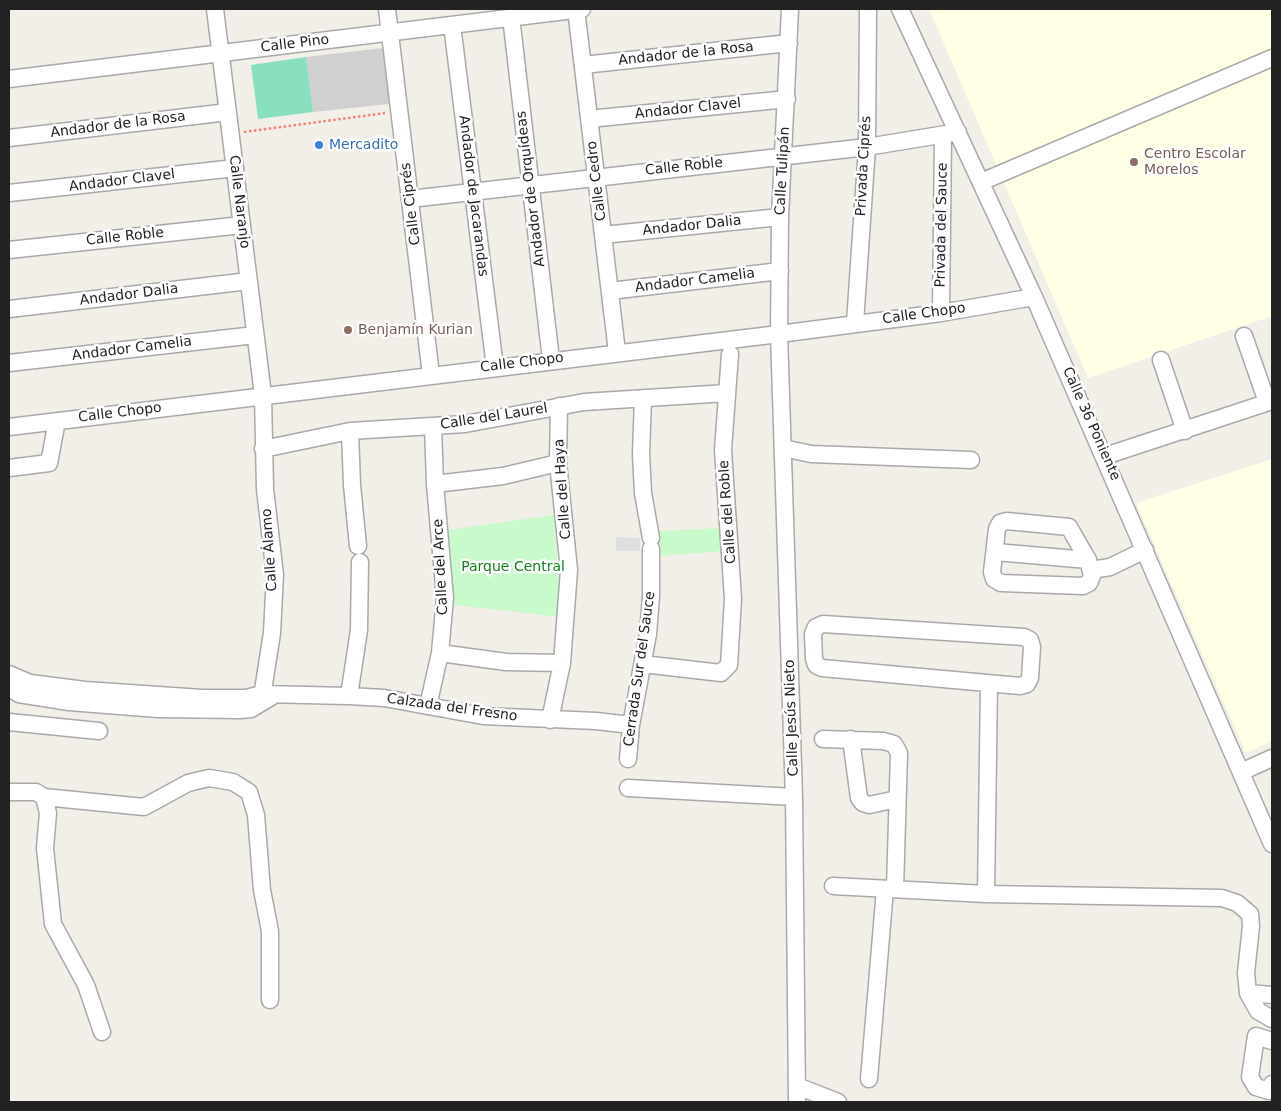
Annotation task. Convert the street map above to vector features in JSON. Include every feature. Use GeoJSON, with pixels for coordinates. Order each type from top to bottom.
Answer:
{"type":"FeatureCollection","features":[{"type":"Feature","properties":{"kind":"street","name":"Calle Naranjo"},"geometry":{"type":"LineString","coordinates":[[215,9],[263,395]]}},
{"type":"Feature","properties":{"kind":"street","name":"Calle Ciprés"},"geometry":{"type":"LineString","coordinates":[[387,9],[431,375]]}},
{"type":"Feature","properties":{"kind":"street","name":"Calle Cedro"},"geometry":{"type":"LineString","coordinates":[[576,9],[617,352]]}},
{"type":"Feature","properties":{"kind":"street","name":"Calle Pino"},"geometry":{"type":"LineString","coordinates":[[9,80],[582,9]]}},
{"type":"Feature","properties":{"kind":"street","name":"Calle Tulipán"},"geometry":{"type":"LineString","coordinates":[[779,334],[780,217],[785,156],[790,9]]}},
{"type":"Feature","properties":{"kind":"street","name":"Privada Ciprés"},"geometry":{"type":"LineString","coordinates":[[855,323],[867,147],[868,9]]}},
{"type":"Feature","properties":{"kind":"street","name":"Calle 36 Poniente"},"geometry":{"type":"LineString","coordinates":[[905,10],[951,134],[981,182],[1034,296],[1272,844]]}},
{"type":"Feature","properties":{"kind":"street","name":"Andador de Orquídeas"},"geometry":{"type":"LineString","coordinates":[[511,17],[551,360]]}},
{"type":"Feature","properties":{"kind":"street","name":"Andador de Jacarandas"},"geometry":{"type":"LineString","coordinates":[[452,25],[495,367]]}},
{"type":"Feature","properties":{"kind":"street","name":"Andador de la Rosa"},"geometry":{"type":"LineString","coordinates":[[583,65],[789,43]]}},
{"type":"Feature","properties":{"kind":"street"},"geometry":{"type":"LineString","coordinates":[[981,182],[1272,58]]}},
{"type":"Feature","properties":{"kind":"street","name":"Andador Clavel"},"geometry":{"type":"LineString","coordinates":[[589,120],[787,99]]}},
{"type":"Feature","properties":{"kind":"street","name":"Andador de la Rosa"},"geometry":{"type":"LineString","coordinates":[[9,138],[228,112]]}},
{"type":"Feature","properties":{"kind":"street","name":"Calle Roble"},"geometry":{"type":"LineString","coordinates":[[410,199],[867,147],[951,134]]}},
{"type":"Feature","properties":{"kind":"street","name":"Privada del Sauce"},"geometry":{"type":"LineString","coordinates":[[941,313],[951,134]]}},
{"type":"Feature","properties":{"kind":"street","name":"Andador Clavel"},"geometry":{"type":"LineString","coordinates":[[9,194],[234,168]]}},
{"type":"Feature","properties":{"kind":"street","name":"Andador Dalia"},"geometry":{"type":"LineString","coordinates":[[603,235],[780,217]]}},
{"type":"Feature","properties":{"kind":"street","name":"Calle Roble"},"geometry":{"type":"LineString","coordinates":[[9,250],[242,225]]}},
{"type":"Feature","properties":{"kind":"street","name":"Andador Camelia"},"geometry":{"type":"LineString","coordinates":[[610,291],[780,271]]}},
{"type":"Feature","properties":{"kind":"street","name":"Andador Dalia"},"geometry":{"type":"LineString","coordinates":[[9,309],[249,281]]}},
{"type":"Feature","properties":{"kind":"street","name":"Calle Chopo"},"geometry":{"type":"LineString","coordinates":[[9,427],[617,352],[779,334],[941,313],[1034,296]]}},
{"type":"Feature","properties":{"kind":"street","name":"Calle Jesús Nieto"},"geometry":{"type":"LineString","coordinates":[[779,334],[794,797],[798,1102]]}},
{"type":"Feature","properties":{"kind":"street","name":"Andador Camelia"},"geometry":{"type":"LineString","coordinates":[[9,363],[256,335]]}},
{"type":"Feature","properties":{"kind":"street"},"geometry":{"type":"LineString","coordinates":[[1105,456],[1270,402],[1244,336]]}},
{"type":"Feature","properties":{"kind":"street","name":"Calle del Roble"},"geometry":{"type":"LineString","coordinates":[[643,664],[721,672],[726,670],[729,665],[733,598],[724,450],[730,354]]}},
{"type":"Feature","properties":{"kind":"street"},"geometry":{"type":"LineString","coordinates":[[1161,360],[1185,431]]}},
{"type":"Feature","properties":{"kind":"street","name":"Calle del Laurel"},"geometry":{"type":"LineString","coordinates":[[263,450],[350,431],[434,426],[499,419],[584,402],[727,393]]}},
{"type":"Feature","properties":{"kind":"street","name":"Calle Álamo"},"geometry":{"type":"LineString","coordinates":[[263,395],[263,450],[275,574],[272,633],[265,698]]}},
{"type":"Feature","properties":{"kind":"street","name":"Cerrada Sur del Sauce"},"geometry":{"type":"LineString","coordinates":[[628,759],[631,726],[643,664],[651,596],[651,544],[643,492],[641,454],[643,398]]}},
{"type":"Feature","properties":{"kind":"street","name":"Calle del Haya"},"geometry":{"type":"LineString","coordinates":[[550,720],[562,663],[569,570],[558,463],[559,406]]}},
{"type":"Feature","properties":{"kind":"street"},"geometry":{"type":"LineString","coordinates":[[9,468],[49,463],[57,421]]}},
{"type":"Feature","properties":{"kind":"street","name":"Calle del Arce"},"geometry":{"type":"LineString","coordinates":[[428,706],[440,653],[445,598],[435,484],[434,426]]}},
{"type":"Feature","properties":{"kind":"street"},"geometry":{"type":"LineString","coordinates":[[349,696],[360,630],[359,554],[352,485],[350,431]]}},
{"type":"Feature","properties":{"kind":"street"},"geometry":{"type":"LineString","coordinates":[[783,448],[811,454],[971,460]]}},
{"type":"Feature","properties":{"kind":"street"},"geometry":{"type":"LineString","coordinates":[[435,484],[503,476],[558,463]]}},
{"type":"Feature","properties":{"kind":"street"},"geometry":{"type":"LineString","coordinates":[[1007,520],[1069,527],[1090,565],[1092,576],[1090,583],[1082,586],[1001,583],[994,579],[992,572],[996,552],[997,529],[1000,523],[1007,520]]}},
{"type":"Feature","properties":{"kind":"street"},"geometry":{"type":"LineString","coordinates":[[996,552],[1110,566],[1145,550]]}},
{"type":"Feature","properties":{"kind":"street"},"geometry":{"type":"LineString","coordinates":[[823,624],[1024,637],[1030,640],[1032,647],[1030,670],[1026,684],[1020,686],[989,684],[822,668],[816,665],[814,660],[813,634],[816,627],[823,624]]}},
{"type":"Feature","properties":{"kind":"street"},"geometry":{"type":"LineString","coordinates":[[440,653],[506,662],[562,663]]}},
{"type":"Feature","properties":{"kind":"street","name":"Calzada del Fresno"},"geometry":{"type":"LineString","coordinates":[[9,674],[30,683],[103,691],[202,698],[349,696],[384,698],[483,716],[596,721],[631,726]]}},
{"type":"Feature","properties":{"kind":"street"},"geometry":{"type":"LineString","coordinates":[[986,894],[989,684]]}},
{"type":"Feature","properties":{"kind":"street","name":"Calzada del Fresno"},"geometry":{"type":"LineString","coordinates":[[9,688],[20,694],[69,702],[158,709],[251,709],[265,698]]}},
{"type":"Feature","properties":{"kind":"street"},"geometry":{"type":"LineString","coordinates":[[9,722],[99,731]]}},
{"type":"Feature","properties":{"kind":"street"},"geometry":{"type":"LineString","coordinates":[[823,738],[883,741],[894,744],[899,753],[890,889],[869,1079]]}},
{"type":"Feature","properties":{"kind":"street"},"geometry":{"type":"LineString","coordinates":[[851,740],[859,798],[863,803],[870,805],[897,799]]}},
{"type":"Feature","properties":{"kind":"street"},"geometry":{"type":"LineString","coordinates":[[1241,772],[1272,758]]}},
{"type":"Feature","properties":{"kind":"street"},"geometry":{"type":"LineString","coordinates":[[9,792],[36,792],[44,797],[144,806],[188,784],[209,778],[233,782],[249,792],[256,815],[262,890],[270,931],[270,1000]]}},
{"type":"Feature","properties":{"kind":"street"},"geometry":{"type":"LineString","coordinates":[[628,788],[794,797]]}},
{"type":"Feature","properties":{"kind":"street"},"geometry":{"type":"LineString","coordinates":[[44,797],[48,813],[45,848],[54,924],[86,985],[102,1032]]}},
{"type":"Feature","properties":{"kind":"street"},"geometry":{"type":"LineString","coordinates":[[833,886],[986,894],[1222,898],[1237,903],[1250,914],[1251,926],[1246,954],[1248,993],[1265,1015],[1256,1036],[1250,1078],[1256,1087],[1269,1090],[1272,1084]]}},
{"type":"Feature","properties":{"kind":"street"},"geometry":{"type":"LineString","coordinates":[[1248,993],[1272,995]]}},
{"type":"Feature","properties":{"kind":"street"},"geometry":{"type":"LineString","coordinates":[[1256,1036],[1272,1041]]}},
{"type":"Feature","properties":{"kind":"street"},"geometry":{"type":"LineString","coordinates":[[797,1086],[838,1102]]}},
{"type":"Feature","properties":{"kind":"path"},"geometry":{"type":"LineString","coordinates":[[230,134],[400,111]]}},
{"type":"Feature","properties":{"kind":"shaded area","name":"Centro Escolar Morelos"},"geometry":{"type":"Polygon","coordinates":[[[929,9],[1272,9],[1272,316],[1088,378],[929,9]]]}},
{"type":"Feature","properties":{"kind":"shaded area"},"geometry":{"type":"Polygon","coordinates":[[[383,48],[389,104],[313,112],[306,57],[383,48]]]}},
{"type":"Feature","properties":{"kind":"shaded area"},"geometry":{"type":"Polygon","coordinates":[[[1272,459],[1272,741],[1246,753],[1136,503],[1272,459]]]}},
{"type":"Feature","properties":{"kind":"shaded area"},"geometry":{"type":"Polygon","coordinates":[[[616,537],[640,538],[640,551],[616,551],[616,537]]]}},
{"type":"Feature","properties":{"kind":"green space"},"geometry":{"type":"Polygon","coordinates":[[[306,57],[313,112],[258,119],[251,65],[306,57]]]}},
{"type":"Feature","properties":{"kind":"green space","name":"Parque Central"},"geometry":{"type":"Polygon","coordinates":[[[554,515],[561,617],[454,605],[449,530],[554,515]]]}},
{"type":"Feature","properties":{"kind":"green space"},"geometry":{"type":"Polygon","coordinates":[[[722,528],[724,551],[661,556],[658,531],[722,528]]]}},
{"type":"Feature","properties":{"kind":"place","name":"Mercadito"},"geometry":{"type":"Point","coordinates":[319,145]}},
{"type":"Feature","properties":{"kind":"place","name":"Centro Escolar Morelos"},"geometry":{"type":"Point","coordinates":[1134,162]}},
{"type":"Feature","properties":{"kind":"place","name":"Benjamín Kurian"},"geometry":{"type":"Point","coordinates":[348,330]}}]}
